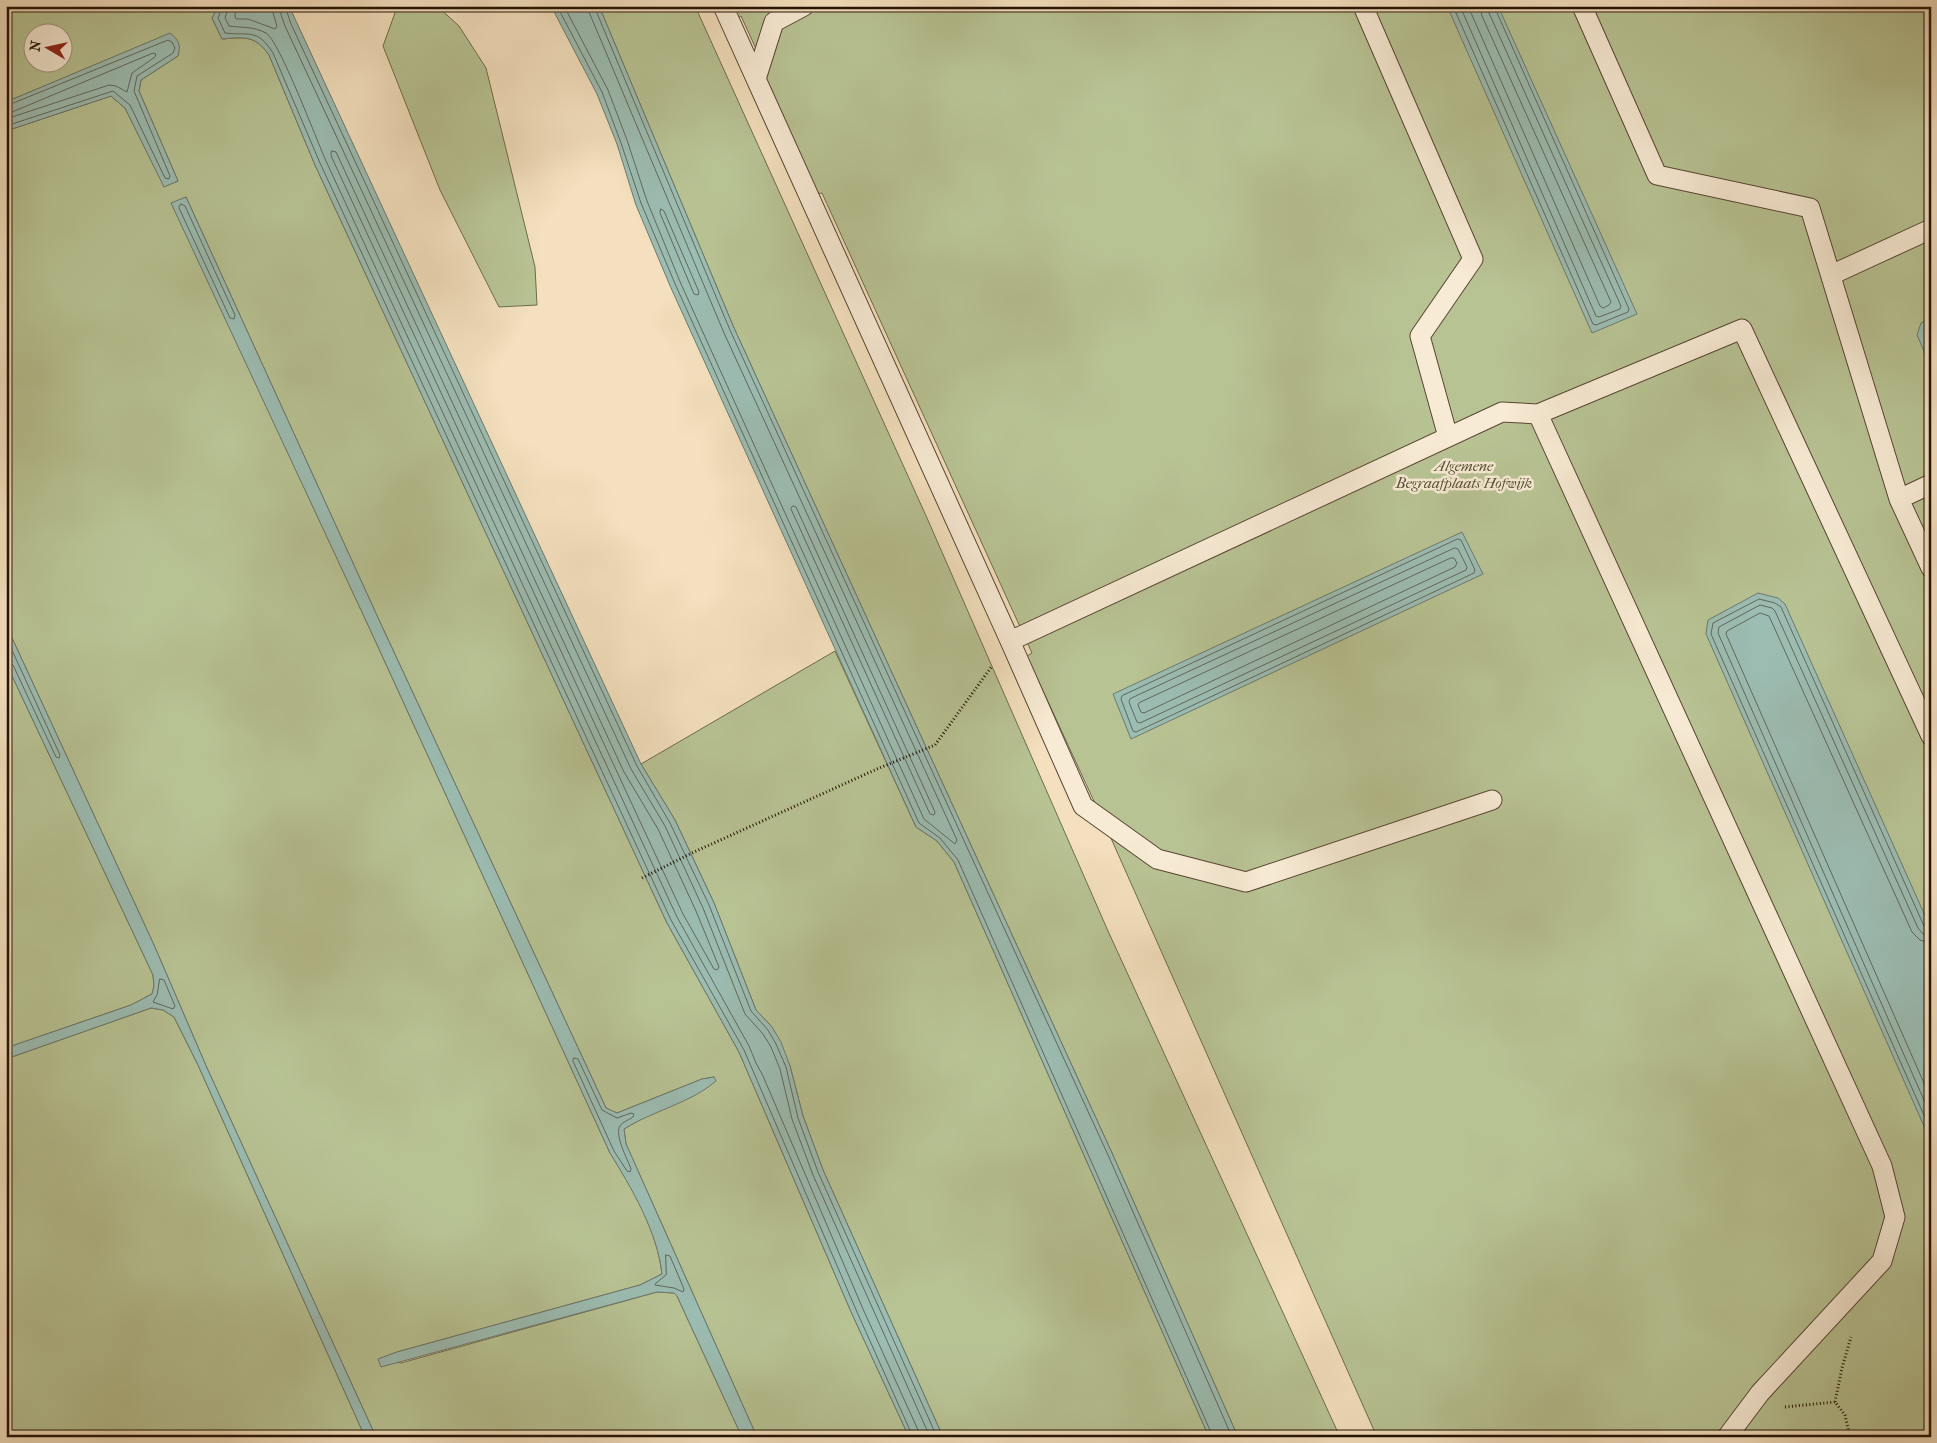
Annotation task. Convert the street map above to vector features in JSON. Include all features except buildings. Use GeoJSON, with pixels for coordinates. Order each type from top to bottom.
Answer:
{"type":"FeatureCollection","features":[{"type":"Feature","properties":{"kind":"lane"},"geometry":{"type":"LineString","coordinates":[[723,6],[1082,806],[1156,859],[1246,882],[1492,800]]}},
{"type":"Feature","properties":{"kind":"lane"},"geometry":{"type":"LineString","coordinates":[[756,79],[774,22],[804,6]]}},
{"type":"Feature","properties":{"kind":"lane"},"geometry":{"type":"LineString","coordinates":[[1363,6],[1474,259],[1420,336],[1448,437]]}},
{"type":"Feature","properties":{"kind":"lane"},"geometry":{"type":"LineString","coordinates":[[1582,6],[1657,175],[1810,208],[1899,499],[1931,568]]}},
{"type":"Feature","properties":{"kind":"lane"},"geometry":{"type":"LineString","coordinates":[[1831,275],[1931,229]]}},
{"type":"Feature","properties":{"kind":"lane"},"geometry":{"type":"LineString","coordinates":[[1010,642],[1502,412],[1538,414],[1742,329],[1931,736]]}},
{"type":"Feature","properties":{"kind":"lane"},"geometry":{"type":"LineString","coordinates":[[1538,414],[1882,1166],[1895,1217],[1882,1261],[1760,1393],[1727,1437]]}},
{"type":"Feature","properties":{"kind":"lane"},"geometry":{"type":"LineString","coordinates":[[1899,499],[1931,484]]}},
{"type":"Feature","properties":{"kind":"path"},"geometry":{"type":"LineString","coordinates":[[642,878],[694,852],[877,769],[935,745],[1010,642]]}},
{"type":"Feature","properties":{"kind":"path"},"geometry":{"type":"LineString","coordinates":[[1742,1417],[1795,1405],[1835,1402],[1845,1414],[1850,1437]]}},
{"type":"Feature","properties":{"kind":"green space"},"geometry":{"type":"Polygon","coordinates":[[[6,6],[219,6],[212,18],[222,39],[243,38],[254,41],[264,48],[269,55],[315,165],[667,923],[739,1052],[852,1314],[909,1437],[757,1437],[626,1144],[624,1129],[714,1077],[702,1079],[617,1113],[606,1108],[379,620],[186,197],[172,204],[368,625],[610,1153],[643,1211],[655,1242],[662,1274],[640,1285],[397,1352],[379,1359],[401,1363],[657,1292],[674,1293],[742,1437],[376,1437],[207,1068],[154,945],[6,625],[6,131],[111,96],[125,108],[164,186],[178,181],[139,91],[141,80],[178,56],[170,34],[6,102],[6,6]]]}},
{"type":"Feature","properties":{"kind":"green space"},"geometry":{"type":"Polygon","coordinates":[[[412,6],[437,6],[459,26],[486,68],[535,267],[537,305],[499,307],[440,190],[383,46],[396,10],[412,6]]]}},
{"type":"Feature","properties":{"kind":"green space"},"geometry":{"type":"Polygon","coordinates":[[[599,6],[695,6],[927,518],[1108,931],[1340,1437],[1238,1437],[1112,1153],[734,328],[599,6]]]}},
{"type":"Feature","properties":{"kind":"green space","name":"Algemene Begraafplaats Hofwijk"},"geometry":{"type":"Polygon","coordinates":[[[731,6],[1931,6],[1931,1437],[1377,1437],[1110,836],[1027,656],[1032,653],[822,193],[817,194],[753,54],[757,51],[741,16],[737,18],[731,6]]]}},
{"type":"Feature","properties":{"kind":"green space"},"geometry":{"type":"Polygon","coordinates":[[[835,651],[916,827],[937,841],[954,862],[1209,1437],[943,1437],[823,1170],[803,1116],[790,1066],[772,1027],[756,1010],[714,903],[675,820],[641,764],[835,651]]]}},
{"type":"Feature","properties":{"kind":"green space"},"geometry":{"type":"Polygon","coordinates":[[[6,663],[153,975],[154,986],[152,994],[131,1005],[6,1048],[6,663]]]}},
{"type":"Feature","properties":{"kind":"green space"},"geometry":{"type":"Polygon","coordinates":[[[151,1008],[163,1010],[174,1017],[198,1065],[365,1437],[6,1437],[6,1059],[151,1008]]]}},
{"type":"Feature","properties":{"kind":"water"},"geometry":{"type":"Polygon","coordinates":[[[219,6],[289,6],[641,764],[675,820],[714,903],[756,1010],[772,1027],[781,1042],[790,1066],[803,1116],[823,1170],[943,1437],[909,1437],[852,1314],[739,1052],[667,923],[315,165],[269,55],[264,48],[254,41],[243,38],[222,39],[212,18],[219,6]]]}},
{"type":"Feature","properties":{"kind":"water"},"geometry":{"type":"Polygon","coordinates":[[[551,6],[599,6],[734,328],[1112,1153],[1238,1437],[1209,1437],[954,862],[937,841],[916,827],[671,288],[636,205],[617,144],[597,94],[551,6]]]}},
{"type":"Feature","properties":{"kind":"water"},"geometry":{"type":"Polygon","coordinates":[[[1447,6],[1498,6],[1637,314],[1592,333],[1447,6]]]}},
{"type":"Feature","properties":{"kind":"water"},"geometry":{"type":"Polygon","coordinates":[[[170,33],[178,43],[178,56],[141,80],[139,91],[178,181],[164,187],[125,108],[111,96],[6,131],[6,102],[170,33]]]}},
{"type":"Feature","properties":{"kind":"water"},"geometry":{"type":"Polygon","coordinates":[[[186,197],[379,620],[606,1108],[617,1113],[702,1079],[714,1077],[716,1081],[695,1095],[624,1129],[626,1144],[757,1437],[742,1437],[674,1293],[657,1292],[381,1367],[378,1359],[397,1352],[640,1285],[662,1274],[655,1243],[642,1211],[610,1153],[368,625],[171,203],[186,197]]]}},
{"type":"Feature","properties":{"kind":"water"},"geometry":{"type":"Polygon","coordinates":[[[1931,318],[1931,362],[1927,358],[1917,335],[1921,323],[1931,318]]]}},
{"type":"Feature","properties":{"kind":"water"},"geometry":{"type":"Polygon","coordinates":[[[1462,532],[1483,574],[1131,739],[1113,694],[1462,532]]]}},
{"type":"Feature","properties":{"kind":"water"},"geometry":{"type":"Polygon","coordinates":[[[1758,593],[1778,598],[1785,604],[1931,929],[1931,1142],[1706,634],[1708,620],[1758,593]]]}},
{"type":"Feature","properties":{"kind":"water"},"geometry":{"type":"Polygon","coordinates":[[[6,625],[154,945],[207,1068],[376,1437],[365,1437],[198,1065],[174,1017],[163,1010],[151,1008],[6,1059],[6,1048],[131,1005],[152,994],[154,986],[153,975],[6,663],[6,625]]]}}]}
